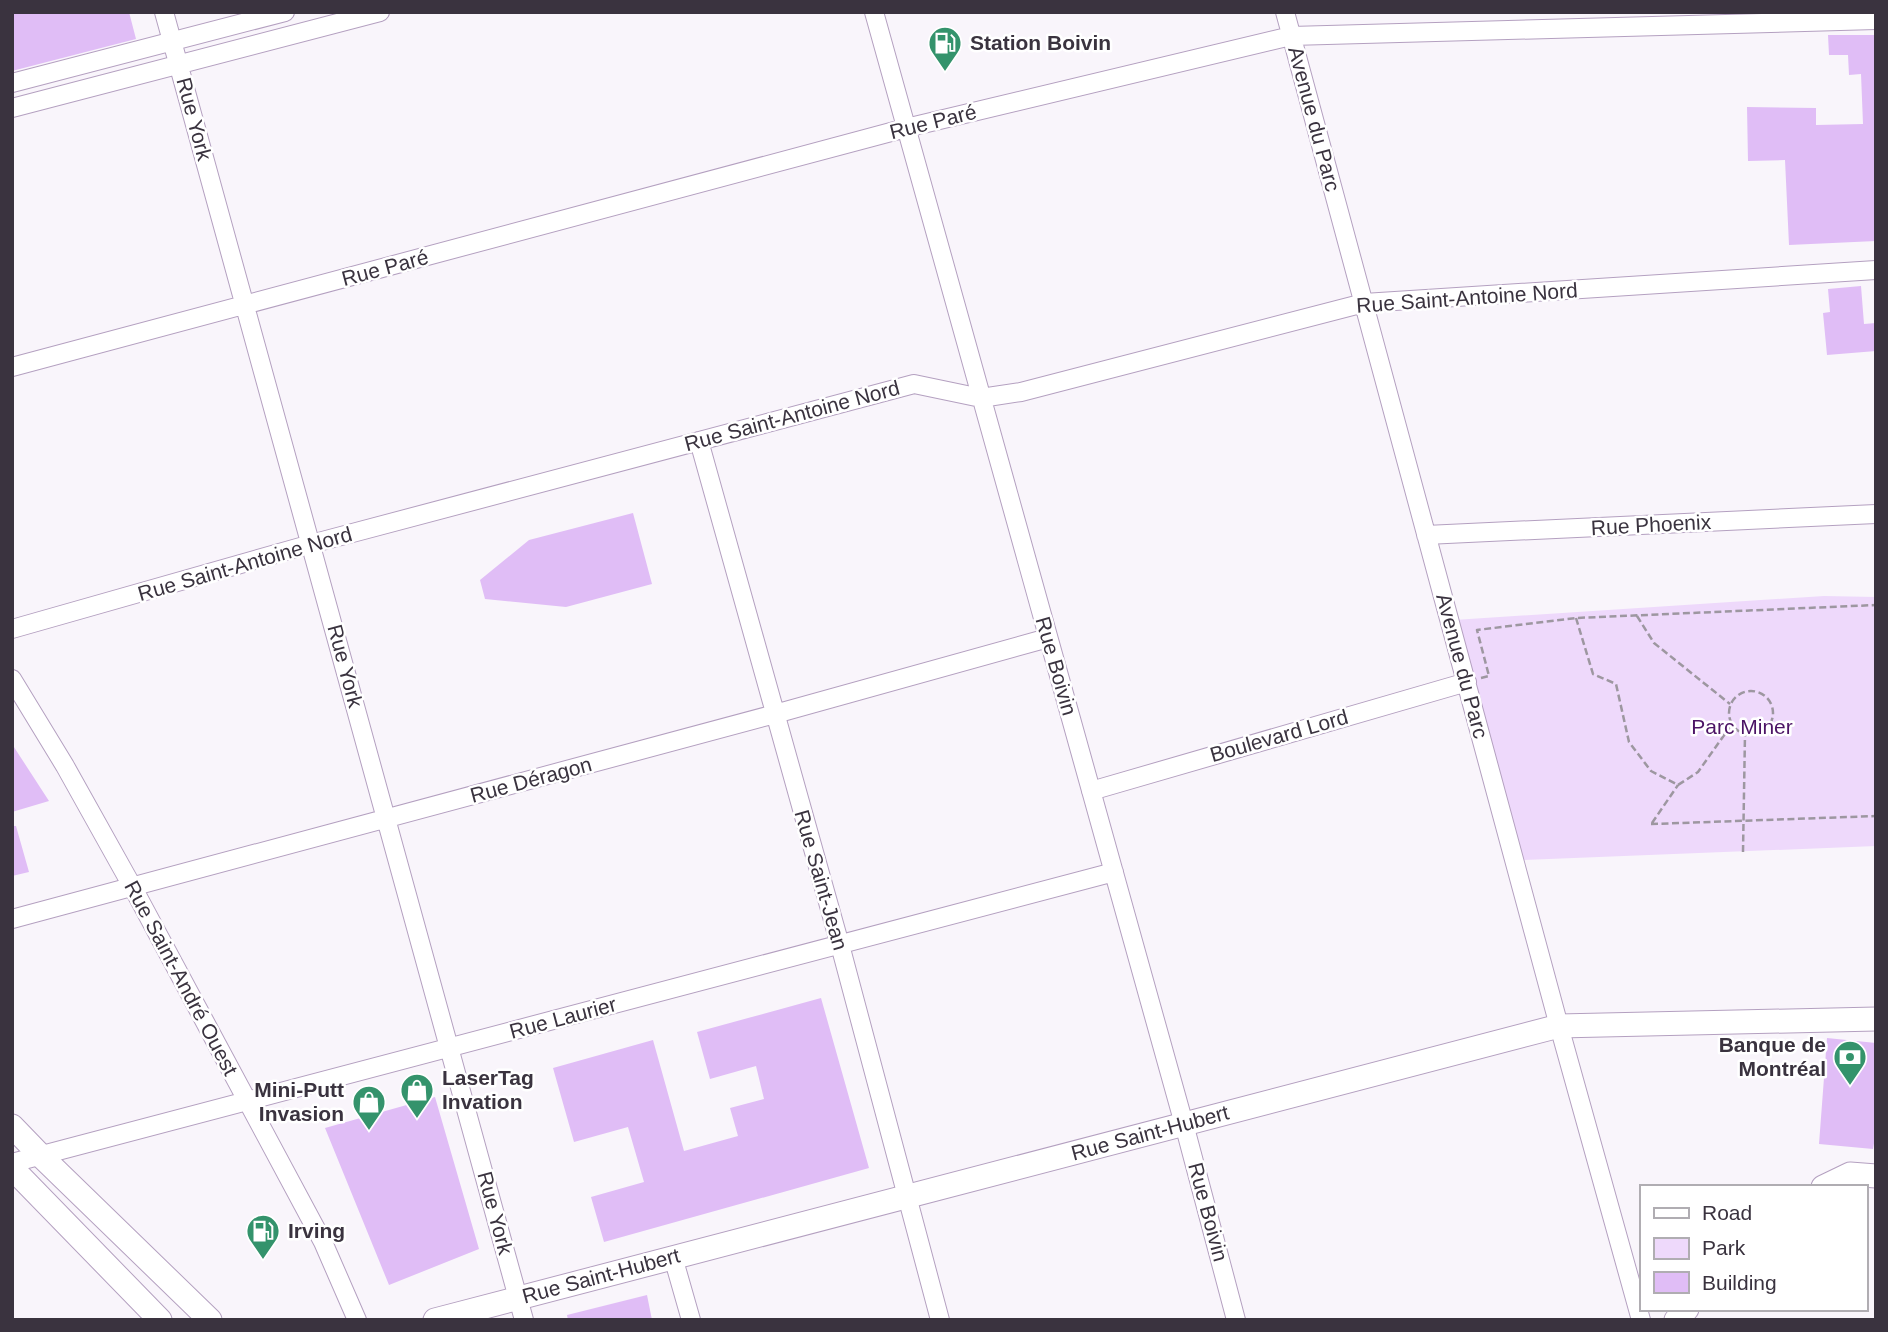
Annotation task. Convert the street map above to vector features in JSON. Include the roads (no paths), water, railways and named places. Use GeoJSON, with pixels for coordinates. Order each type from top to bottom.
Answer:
{"type":"FeatureCollection","features":[{"type":"Feature","properties":{"kind":"street","name":"Rue York"},"geometry":{"type":"LineString","coordinates":[[164,12],[522,1309]]}},
{"type":"Feature","properties":{"kind":"street"},"geometry":{"type":"LineString","coordinates":[[12,83],[285,12]]}},
{"type":"Feature","properties":{"kind":"street"},"geometry":{"type":"LineString","coordinates":[[12,108],[380,12]]}},
{"type":"Feature","properties":{"kind":"street","name":"Rue Boivin"},"geometry":{"type":"LineString","coordinates":[[874,12],[1184,1124],[1236,1320]]}},
{"type":"Feature","properties":{"kind":"street","name":"Avenue du Parc"},"geometry":{"type":"LineString","coordinates":[[1285,12],[1641,1320]]}},
{"type":"Feature","properties":{"kind":"street","name":"Rue Paré"},"geometry":{"type":"LineString","coordinates":[[12,367],[906,128],[1292,36],[1876,20]]}},
{"type":"Feature","properties":{"kind":"street","name":"Rue Saint-Antoine Nord"},"geometry":{"type":"LineString","coordinates":[[12,629],[311,544],[914,384],[981,398],[1021,391],[1364,303],[1876,271]]}},
{"type":"Feature","properties":{"kind":"street","name":"Rue Saint-Jean"},"geometry":{"type":"LineString","coordinates":[[699,441],[840,945],[940,1320]]}},
{"type":"Feature","properties":{"kind":"street","name":"Rue Phoenix"},"geometry":{"type":"LineString","coordinates":[[1426,535],[1876,514]]}},
{"type":"Feature","properties":{"kind":"street","name":"Rue Déragon"},"geometry":{"type":"LineString","coordinates":[[12,919],[1048,638]]}},
{"type":"Feature","properties":{"kind":"street","name":"Rue Saint-André Ouest"},"geometry":{"type":"LineString","coordinates":[[12,679],[65,765],[132,886],[323,1242],[357,1320]]}},
{"type":"Feature","properties":{"kind":"street","name":"Boulevard Lord"},"geometry":{"type":"LineString","coordinates":[[1091,791],[1467,682]]}},
{"type":"Feature","properties":{"kind":"street","name":"Rue Laurier"},"geometry":{"type":"LineString","coordinates":[[12,1166],[247,1101],[1114,872]]}},
{"type":"Feature","properties":{"kind":"street","name":"Rue Saint-Hubert"},"geometry":{"type":"LineString","coordinates":[[435,1320],[522,1309],[673,1257],[1559,1026],[1876,1018]]}},
{"type":"Feature","properties":{"kind":"street"},"geometry":{"type":"LineString","coordinates":[[12,1125],[210,1320]]}},
{"type":"Feature","properties":{"kind":"street"},"geometry":{"type":"LineString","coordinates":[[12,1166],[160,1320]]}},
{"type":"Feature","properties":{"kind":"street"},"geometry":{"type":"LineString","coordinates":[[1827,1185],[1850,1174],[1876,1176]]}},
{"type":"Feature","properties":{"kind":"street"},"geometry":{"type":"LineString","coordinates":[[673,1257],[691,1320]]}},
{"type":"Feature","properties":{"kind":"place","name":"Station Boivin"},"geometry":{"type":"Point","coordinates":[945,73]}},
{"type":"Feature","properties":{"kind":"place","name":"Banque de Montréal"},"geometry":{"type":"Point","coordinates":[1850,1087]}},
{"type":"Feature","properties":{"kind":"place","name":"LaserTag Invation"},"geometry":{"type":"Point","coordinates":[417,1120]}},
{"type":"Feature","properties":{"kind":"place","name":"Mini-Putt Invasion"},"geometry":{"type":"Point","coordinates":[369,1132]}},
{"type":"Feature","properties":{"kind":"place","name":"Irving"},"geometry":{"type":"Point","coordinates":[263,1261]}},
{"type":"Feature","properties":{"kind":"park label","name":"Parc Miner"},"geometry":{"type":"Point","coordinates":[1742,727]}}]}
